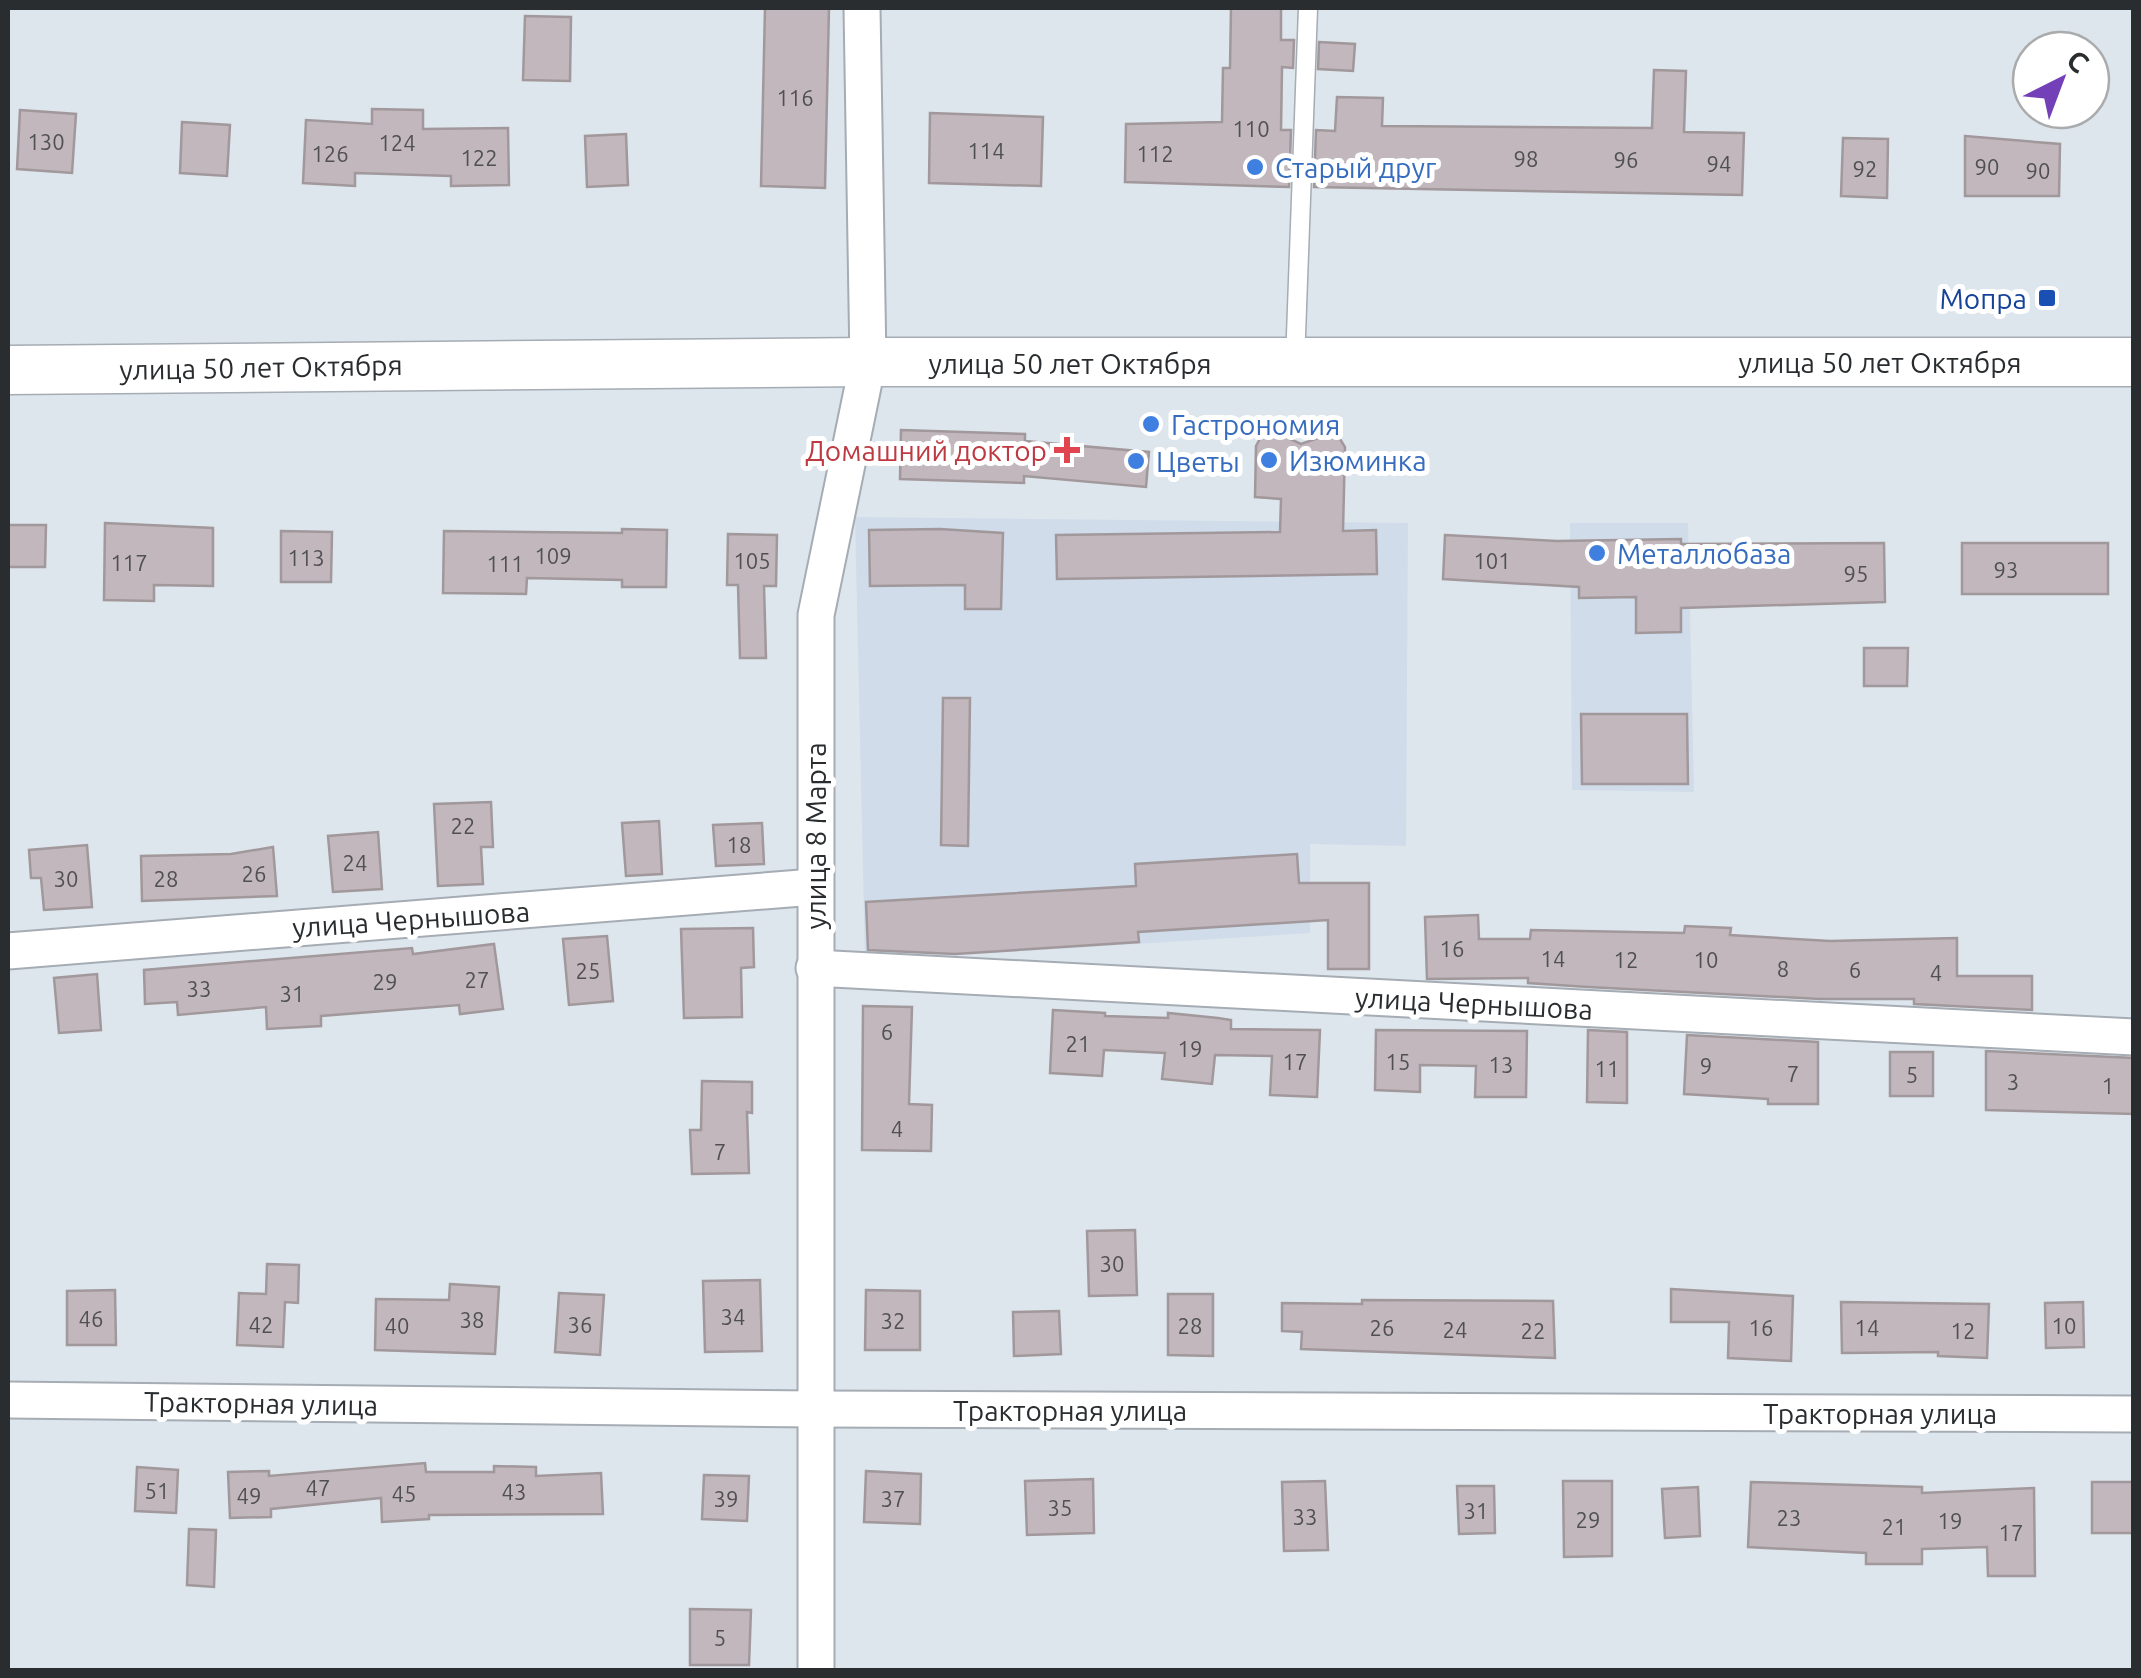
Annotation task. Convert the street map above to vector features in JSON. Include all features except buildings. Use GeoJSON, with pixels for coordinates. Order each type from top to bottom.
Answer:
{"type":"FeatureCollection","features":[{"type":"Feature","properties":{"kind":"main road","name":"улица 50 лет Октября"},"geometry":{"type":"LineString","coordinates":[[8,370],[868,362],[2134,362]]}},
{"type":"Feature","properties":{"kind":"street","name":"улица 8 Марта"},"geometry":{"type":"LineString","coordinates":[[816,1670],[816,614],[868,362],[862,8]]}},
{"type":"Feature","properties":{"kind":"street","name":"улица Чернышова"},"geometry":{"type":"LineString","coordinates":[[8,951],[814,887]]}},
{"type":"Feature","properties":{"kind":"street","name":"улица Чернышова"},"geometry":{"type":"LineString","coordinates":[[814,968],[2134,1037]]}},
{"type":"Feature","properties":{"kind":"street","name":"Тракторная улица"},"geometry":{"type":"LineString","coordinates":[[8,1400],[815,1409],[2134,1414]]}},
{"type":"Feature","properties":{"kind":"lane"},"geometry":{"type":"LineString","coordinates":[[1295,364],[1308,8]]}},
{"type":"Feature","properties":{"kind":"shaded area"},"geometry":{"type":"Polygon","coordinates":[[[855,517],[1408,523],[1406,846],[1310,844],[1310,933],[865,961],[855,517]]]}},
{"type":"Feature","properties":{"kind":"shaded area"},"geometry":{"type":"Polygon","coordinates":[[[1570,523],[1688,523],[1694,792],[1572,790],[1570,523]]]}},
{"type":"Feature","properties":{"kind":"place","name":"Старый друг"},"geometry":{"type":"Point","coordinates":[1255,167]}},
{"type":"Feature","properties":{"kind":"place","name":"Мопра"},"geometry":{"type":"Point","coordinates":[2047,298]}},
{"type":"Feature","properties":{"kind":"place","name":"Гастрономия"},"geometry":{"type":"Point","coordinates":[1151,424]}},
{"type":"Feature","properties":{"kind":"place","name":"Домашний доктор"},"geometry":{"type":"Point","coordinates":[1067,450]}},
{"type":"Feature","properties":{"kind":"place","name":"Изюминка"},"geometry":{"type":"Point","coordinates":[1269,460]}},
{"type":"Feature","properties":{"kind":"place","name":"Цветы"},"geometry":{"type":"Point","coordinates":[1136,461]}},
{"type":"Feature","properties":{"kind":"place","name":"Металлобаза"},"geometry":{"type":"Point","coordinates":[1597,553]}}]}
